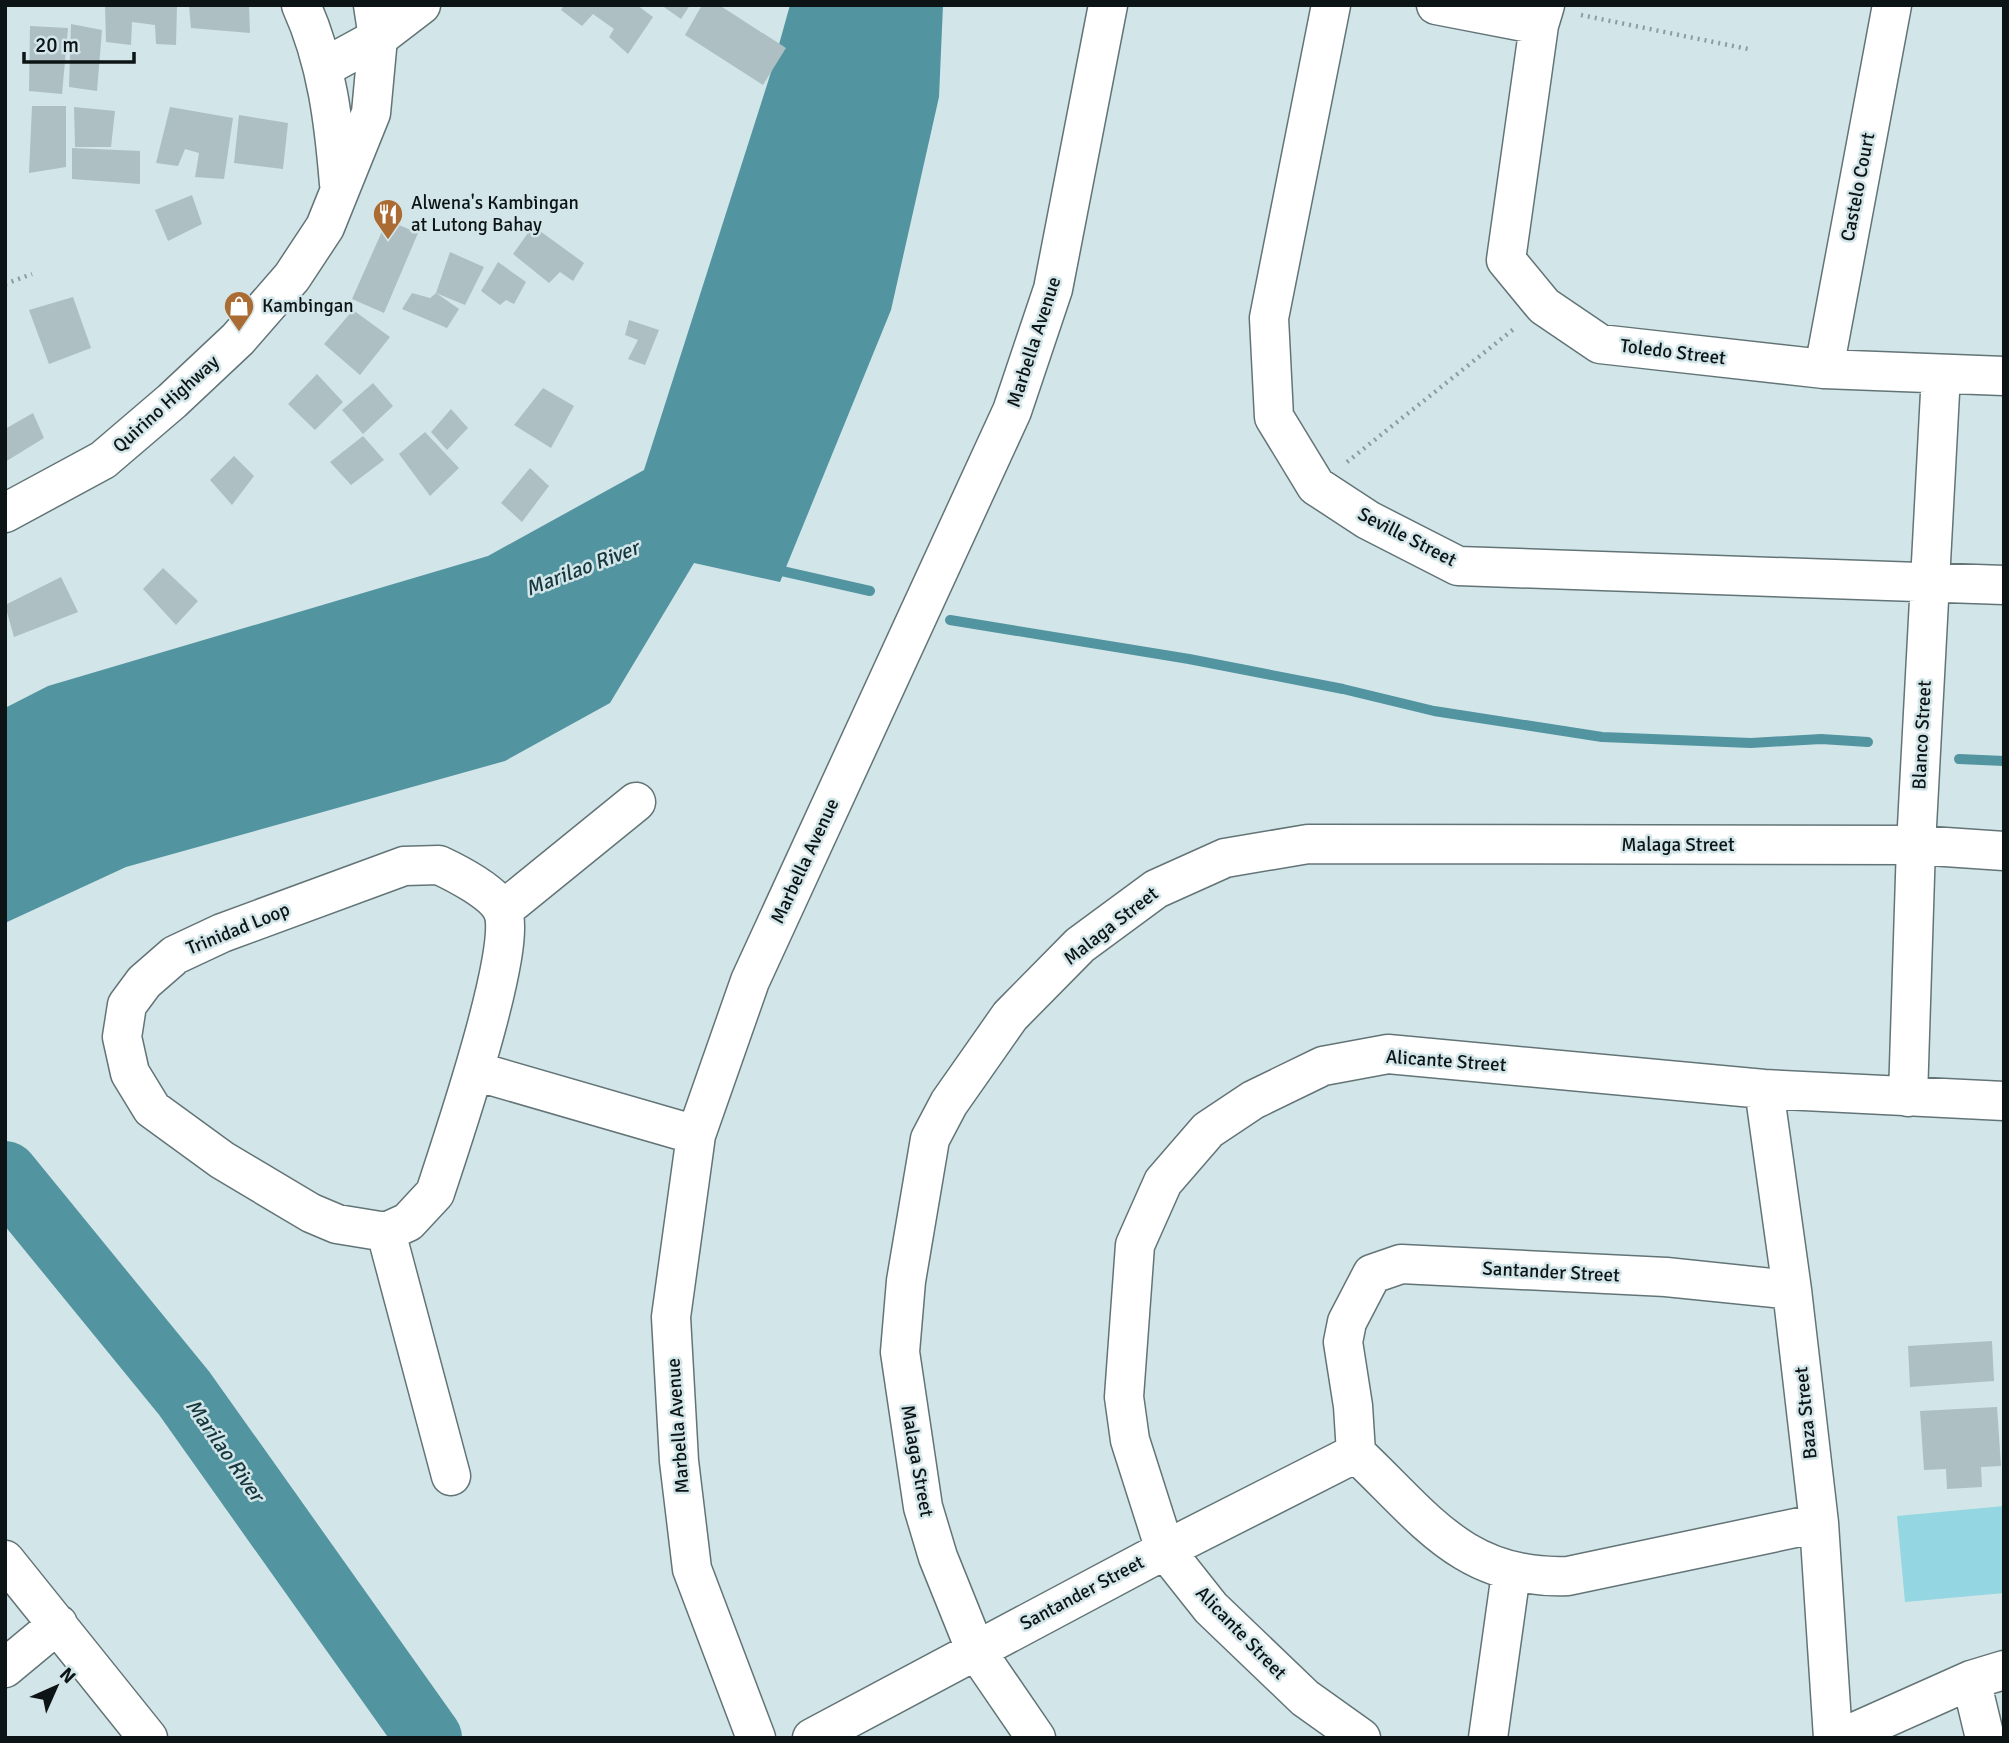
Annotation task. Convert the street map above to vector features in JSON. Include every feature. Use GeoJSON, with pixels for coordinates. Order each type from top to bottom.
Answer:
{"type":"FeatureCollection","features":[{"type":"Feature","properties":{"kind":"street","name":"Quirino Highway"},"geometry":{"type":"LineString","coordinates":[[302,5],[323,68],[334,123],[340,188]]}},
{"type":"Feature","properties":{"kind":"street"},"geometry":{"type":"LineString","coordinates":[[323,68],[376,22],[421,5]]}},
{"type":"Feature","properties":{"kind":"street","name":"Marbella Avenue"},"geometry":{"type":"LineString","coordinates":[[756,1738],[692,1569],[679,1461],[671,1317],[696,1135],[750,981],[1012,411],[1053,289],[1108,5]]}},
{"type":"Feature","properties":{"kind":"street","name":"Seville Street"},"geometry":{"type":"LineString","coordinates":[[1331,5],[1269,318],[1274,417],[1317,486],[1368,520],[1458,566],[2004,585]]}},
{"type":"Feature","properties":{"kind":"street"},"geometry":{"type":"LineString","coordinates":[[1436,5],[1542,13]]}},
{"type":"Feature","properties":{"kind":"street","name":"Castelo Court"},"geometry":{"type":"LineString","coordinates":[[1824,369],[1892,5]]}},
{"type":"Feature","properties":{"kind":"street","name":"Toledo Street"},"geometry":{"type":"LineString","coordinates":[[1542,13],[1506,260],[1544,306],[1600,344],[1824,369],[2004,376]]}},
{"type":"Feature","properties":{"kind":"street","name":"Quirino Highway"},"geometry":{"type":"LineString","coordinates":[[5,513],[103,460],[172,401],[238,339],[292,277],[325,227],[371,113],[377,77],[376,22]]}},
{"type":"Feature","properties":{"kind":"street","name":"Blanco Street"},"geometry":{"type":"LineString","coordinates":[[1908,1097],[1916,845],[1941,374]]}},
{"type":"Feature","properties":{"kind":"street"},"geometry":{"type":"LineString","coordinates":[[451,1476],[386,1232],[408,1222],[435,1193],[475,1071],[507,934],[503,910],[636,802]]}},
{"type":"Feature","properties":{"kind":"street","name":"Malaga Street"},"geometry":{"type":"LineString","coordinates":[[1036,1738],[975,1649],[938,1557],[923,1507],[900,1352],[906,1280],[930,1139],[949,1103],[1010,1016],[1080,945],[1156,889],[1225,858],[1308,844],[1916,845],[2004,851]]}},
{"type":"Feature","properties":{"kind":"street","name":"Trinidad Loop"},"geometry":{"type":"LineString","coordinates":[[386,1232],[337,1224],[311,1213],[222,1160],[152,1109],[130,1073],[122,1037],[127,1005],[144,982],[175,955],[222,933],[404,866],[439,865],[467,878],[503,910]]}},
{"type":"Feature","properties":{"kind":"street","name":"Alicante Street"},"geometry":{"type":"LineString","coordinates":[[1361,1738],[1305,1698],[1211,1608],[1165,1550],[1130,1440],[1124,1397],[1135,1245],[1163,1182],[1199,1139],[1231,1112],[1323,1066],[1388,1054],[1764,1089],[2004,1101]]}},
{"type":"Feature","properties":{"kind":"street"},"geometry":{"type":"LineString","coordinates":[[475,1071],[696,1135]]}},
{"type":"Feature","properties":{"kind":"street","name":"Baza Street"},"geometry":{"type":"LineString","coordinates":[[1764,1089],[1792,1290],[1819,1523],[1833,1738]]}},
{"type":"Feature","properties":{"kind":"street","name":"Santander Street"},"geometry":{"type":"LineString","coordinates":[[812,1738],[975,1649],[1356,1454],[1353,1406],[1343,1342],[1347,1322],[1372,1274],[1401,1264],[1665,1277],[1792,1290]]}},
{"type":"Feature","properties":{"kind":"street"},"geometry":{"type":"LineString","coordinates":[[1356,1454],[1445,1541],[1487,1565],[1511,1573],[1541,1577],[1568,1576],[1819,1523]]}},
{"type":"Feature","properties":{"kind":"street"},"geometry":{"type":"LineString","coordinates":[[5,1560],[148,1738]]}},
{"type":"Feature","properties":{"kind":"street"},"geometry":{"type":"LineString","coordinates":[[1488,1738],[1511,1573]]}},
{"type":"Feature","properties":{"kind":"street"},"geometry":{"type":"LineString","coordinates":[[5,1668],[58,1623]]}},
{"type":"Feature","properties":{"kind":"street"},"geometry":{"type":"LineString","coordinates":[[1841,1738],[1987,1675],[1984,1738]]}},
{"type":"Feature","properties":{"kind":"path"},"geometry":{"type":"LineString","coordinates":[[1542,13],[1748,49]]}},
{"type":"Feature","properties":{"kind":"path"},"geometry":{"type":"LineString","coordinates":[[5,284],[32,274]]}},
{"type":"Feature","properties":{"kind":"path"},"geometry":{"type":"LineString","coordinates":[[1317,486],[1544,306]]}},
{"type":"Feature","properties":{"kind":"shaded area"},"geometry":{"type":"Polygon","coordinates":[[[2004,1506],[2004,1593],[1905,1602],[1897,1516],[2004,1506]]]}},
{"type":"Feature","properties":{"kind":"water"},"geometry":{"type":"Polygon","coordinates":[[[790,5],[943,5],[939,97],[891,310],[780,582],[694,563],[610,703],[505,761],[126,867],[5,923],[5,708],[48,686],[488,556],[644,470],[790,5]]]}},
{"type":"Feature","properties":{"kind":"building"},"geometry":{"type":"Polygon","coordinates":[[[105,5],[177,5],[176,45],[156,44],[155,25],[132,22],[131,45],[106,42],[105,5]]]}},
{"type":"Feature","properties":{"kind":"building"},"geometry":{"type":"Polygon","coordinates":[[[189,5],[249,5],[250,33],[191,28],[189,5]]]}},
{"type":"Feature","properties":{"kind":"building"},"geometry":{"type":"Polygon","coordinates":[[[564,5],[637,5],[653,17],[628,54],[609,37],[614,29],[593,14],[582,26],[561,10],[564,5]]]}},
{"type":"Feature","properties":{"kind":"building"},"geometry":{"type":"Polygon","coordinates":[[[661,5],[690,5],[681,19],[661,5]]]}},
{"type":"Feature","properties":{"kind":"building"},"geometry":{"type":"Polygon","coordinates":[[[702,5],[719,5],[786,48],[763,85],[685,35],[702,5]]]}},
{"type":"Feature","properties":{"kind":"building"},"geometry":{"type":"Polygon","coordinates":[[[71,24],[102,30],[97,91],[69,87],[71,24]]]}},
{"type":"Feature","properties":{"kind":"building"},"geometry":{"type":"Polygon","coordinates":[[[30,26],[68,28],[62,94],[29,91],[30,26]]]}},
{"type":"Feature","properties":{"kind":"building"},"geometry":{"type":"Polygon","coordinates":[[[32,106],[66,106],[66,167],[29,173],[32,106]]]}},
{"type":"Feature","properties":{"kind":"building"},"geometry":{"type":"Polygon","coordinates":[[[74,107],[115,111],[111,147],[75,147],[74,107]]]}},
{"type":"Feature","properties":{"kind":"building"},"geometry":{"type":"Polygon","coordinates":[[[170,107],[233,118],[224,179],[195,177],[199,153],[185,149],[178,166],[156,163],[170,107]]]}},
{"type":"Feature","properties":{"kind":"building"},"geometry":{"type":"Polygon","coordinates":[[[239,115],[288,123],[283,169],[234,163],[239,115]]]}},
{"type":"Feature","properties":{"kind":"building"},"geometry":{"type":"Polygon","coordinates":[[[72,148],[140,151],[140,184],[72,179],[72,148]]]}},
{"type":"Feature","properties":{"kind":"building"},"geometry":{"type":"Polygon","coordinates":[[[192,195],[202,224],[168,241],[155,210],[192,195]]]}},
{"type":"Feature","properties":{"kind":"building"},"geometry":{"type":"Polygon","coordinates":[[[387,220],[418,233],[384,313],[352,299],[387,220]]]}},
{"type":"Feature","properties":{"kind":"building"},"geometry":{"type":"Polygon","coordinates":[[[533,226],[584,263],[573,281],[560,272],[549,283],[513,254],[533,226]]]}},
{"type":"Feature","properties":{"kind":"building"},"geometry":{"type":"Polygon","coordinates":[[[450,252],[484,267],[465,305],[436,293],[450,252]]]}},
{"type":"Feature","properties":{"kind":"building"},"geometry":{"type":"Polygon","coordinates":[[[498,262],[526,282],[514,304],[506,300],[500,305],[481,291],[498,262]]]}},
{"type":"Feature","properties":{"kind":"building"},"geometry":{"type":"Polygon","coordinates":[[[412,293],[430,298],[436,293],[459,309],[447,328],[402,309],[412,293]]]}},
{"type":"Feature","properties":{"kind":"building"},"geometry":{"type":"Polygon","coordinates":[[[73,297],[91,348],[49,364],[29,310],[73,297]]]}},
{"type":"Feature","properties":{"kind":"building"},"geometry":{"type":"Polygon","coordinates":[[[353,310],[390,337],[360,375],[324,344],[353,310]]]}},
{"type":"Feature","properties":{"kind":"building"},"geometry":{"type":"Polygon","coordinates":[[[629,320],[659,330],[645,365],[628,359],[638,340],[625,335],[629,320]]]}},
{"type":"Feature","properties":{"kind":"building"},"geometry":{"type":"Polygon","coordinates":[[[317,374],[343,402],[315,430],[288,404],[317,374]]]}},
{"type":"Feature","properties":{"kind":"building"},"geometry":{"type":"Polygon","coordinates":[[[373,383],[393,406],[363,434],[342,410],[373,383]]]}},
{"type":"Feature","properties":{"kind":"building"},"geometry":{"type":"Polygon","coordinates":[[[543,388],[574,406],[551,448],[514,425],[543,388]]]}},
{"type":"Feature","properties":{"kind":"building"},"geometry":{"type":"Polygon","coordinates":[[[451,409],[468,428],[447,450],[431,432],[451,409]]]}},
{"type":"Feature","properties":{"kind":"building"},"geometry":{"type":"Polygon","coordinates":[[[33,413],[44,438],[5,462],[5,429],[33,413]]]}},
{"type":"Feature","properties":{"kind":"building"},"geometry":{"type":"Polygon","coordinates":[[[425,432],[459,468],[430,496],[399,454],[425,432]]]}},
{"type":"Feature","properties":{"kind":"building"},"geometry":{"type":"Polygon","coordinates":[[[363,436],[384,460],[351,485],[330,462],[363,436]]]}},
{"type":"Feature","properties":{"kind":"building"},"geometry":{"type":"Polygon","coordinates":[[[234,456],[254,476],[232,505],[210,480],[234,456]]]}},
{"type":"Feature","properties":{"kind":"building"},"geometry":{"type":"Polygon","coordinates":[[[530,468],[549,486],[522,522],[501,503],[530,468]]]}},
{"type":"Feature","properties":{"kind":"building"},"geometry":{"type":"Polygon","coordinates":[[[163,568],[198,601],[176,625],[143,589],[163,568]]]}},
{"type":"Feature","properties":{"kind":"building"},"geometry":{"type":"Polygon","coordinates":[[[61,577],[78,612],[14,637],[5,605],[61,577]]]}},
{"type":"Feature","properties":{"kind":"building"},"geometry":{"type":"Polygon","coordinates":[[[1992,1341],[1994,1381],[1910,1387],[1908,1346],[1992,1341]]]}},
{"type":"Feature","properties":{"kind":"building"},"geometry":{"type":"Polygon","coordinates":[[[1997,1407],[2001,1466],[1981,1467],[1982,1487],[1947,1489],[1946,1469],[1924,1470],[1920,1411],[1997,1407]]]}},
{"type":"Feature","properties":{"kind":"waterway"},"geometry":{"type":"LineString","coordinates":[[773,569],[870,591]]}},
{"type":"Feature","properties":{"kind":"waterway"},"geometry":{"type":"LineString","coordinates":[[950,620],[1189,659],[1343,689],[1434,711],[1602,737],[1751,743],[1821,739],[1868,742]]}},
{"type":"Feature","properties":{"kind":"waterway"},"geometry":{"type":"LineString","coordinates":[[1959,759],[2004,761]]}},
{"type":"Feature","properties":{"kind":"waterway","name":"Marilao River"},"geometry":{"type":"LineString","coordinates":[[5,1174],[184,1393],[429,1738]]}},
{"type":"Feature","properties":{"kind":"place","name":"Alwena's Kambingan at Lutong Bahay"},"geometry":{"type":"Point","coordinates":[388,241]}},
{"type":"Feature","properties":{"kind":"place","name":"Kambingan"},"geometry":{"type":"Point","coordinates":[239,333]}}]}
